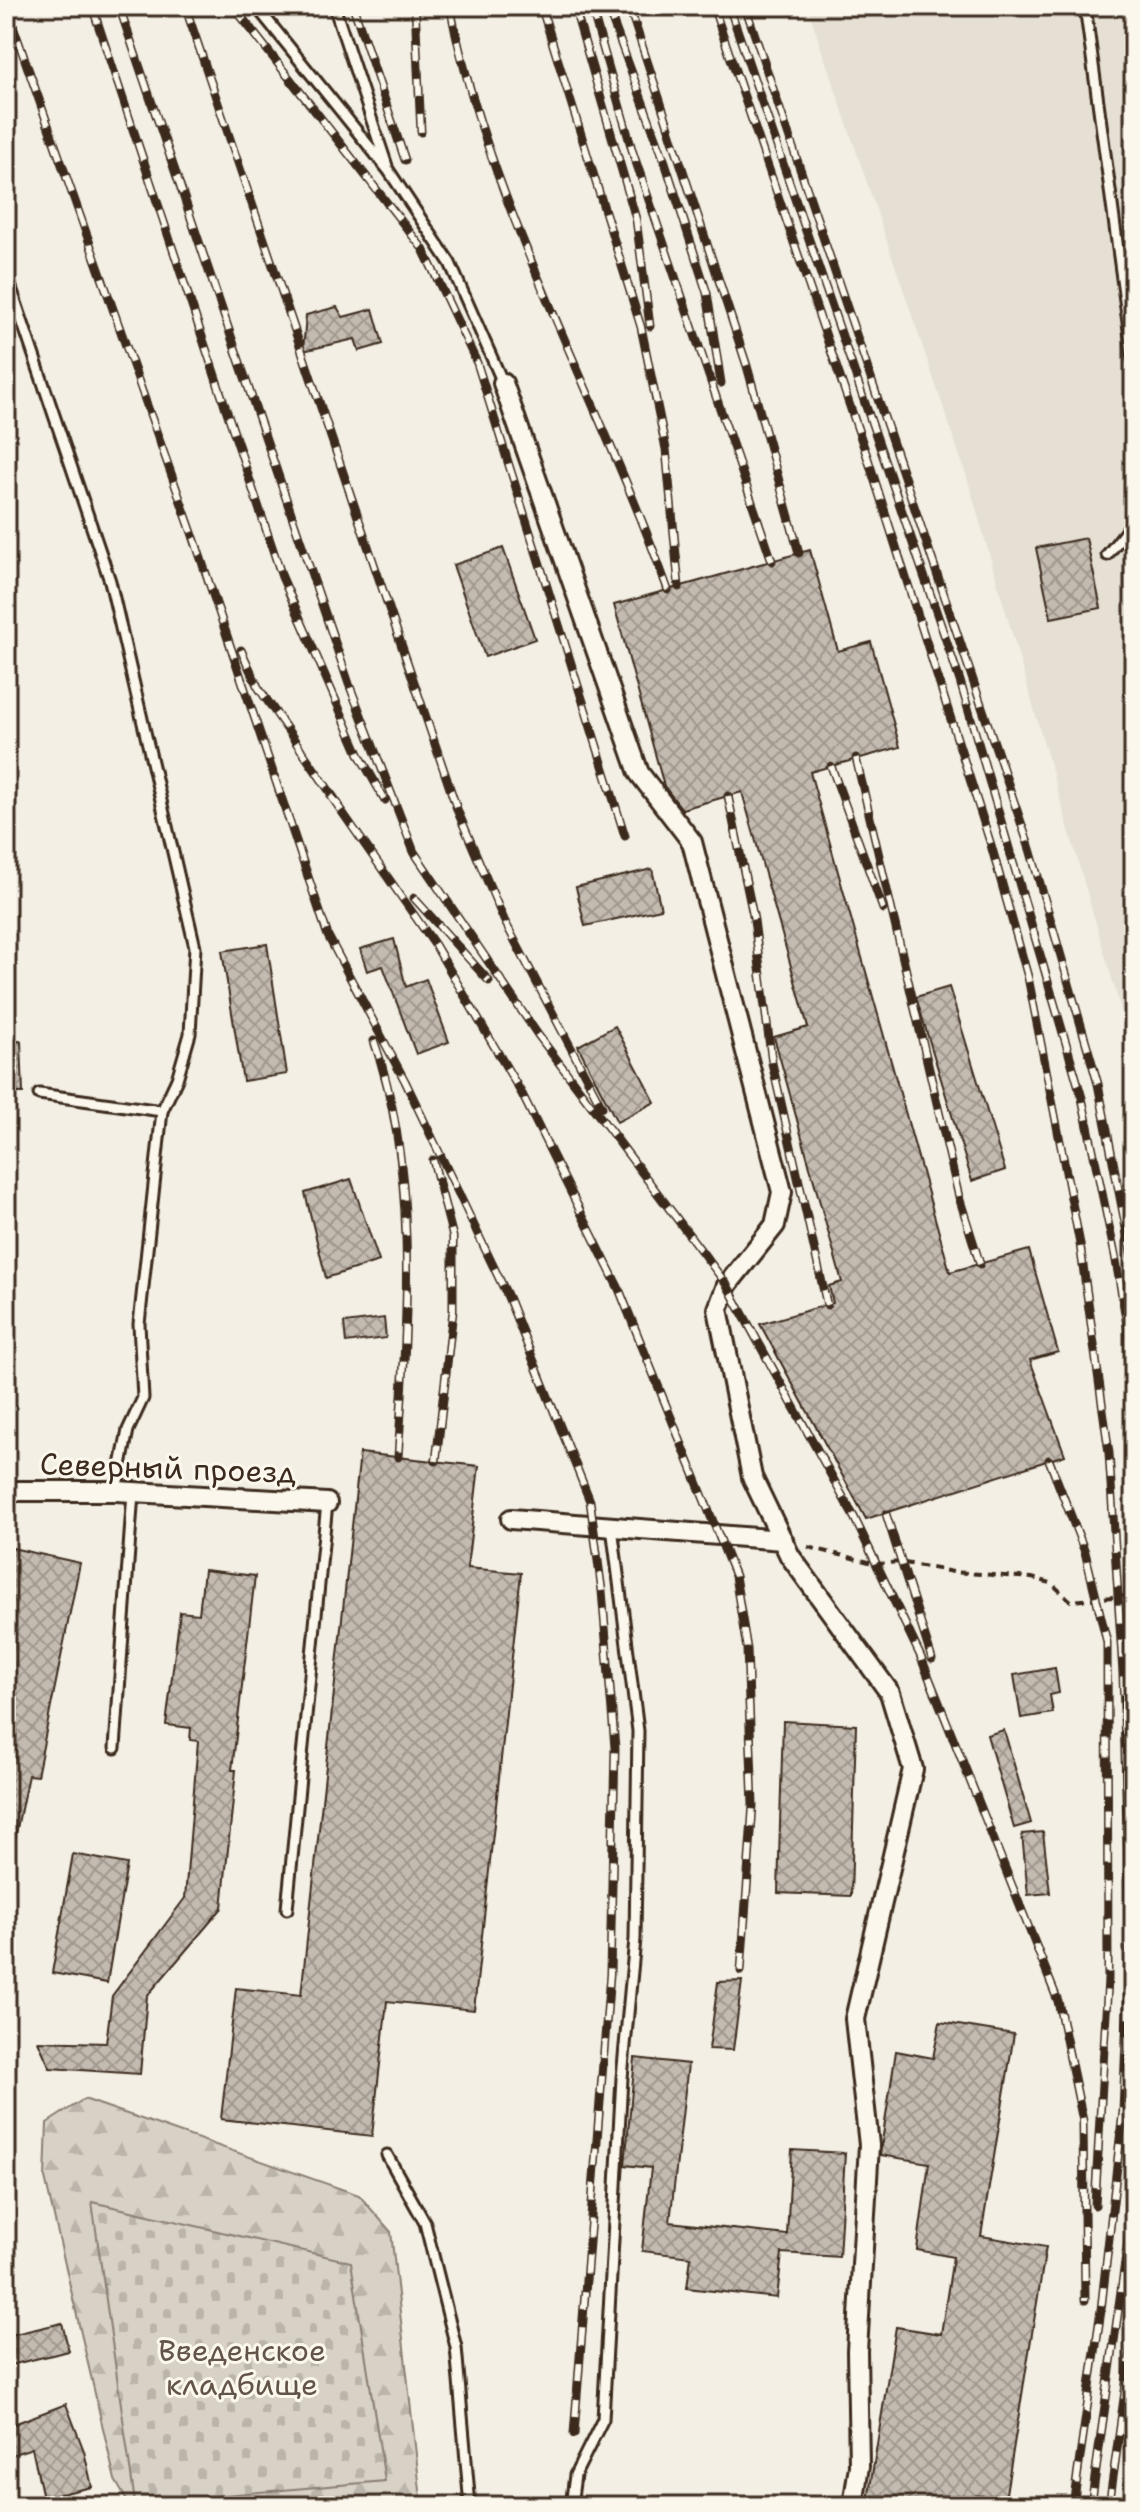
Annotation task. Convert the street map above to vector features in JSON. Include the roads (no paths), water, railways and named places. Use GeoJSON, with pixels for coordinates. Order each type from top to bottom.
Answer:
{"type":"FeatureCollection","features":[{"type":"Feature","properties":{"kind":"street"},"geometry":{"type":"LineString","coordinates":[[503,383],[639,773],[692,842],[782,1192],[775,1225],[727,1285],[718,1309],[752,1477],[790,1556],[890,1693],[913,1769],[855,2019],[869,2145],[857,2351],[859,2466],[853,2506]]}},
{"type":"Feature","properties":{"kind":"street","name":"Северный проезд"},"geometry":{"type":"LineString","coordinates":[[6,1491],[125,1491],[327,1503]]}},
{"type":"Feature","properties":{"kind":"street"},"geometry":{"type":"LineString","coordinates":[[511,1519],[783,1540]]}},
{"type":"Feature","properties":{"kind":"lane"},"geometry":{"type":"LineString","coordinates":[[256,6],[389,171],[450,263],[503,383]]}},
{"type":"Feature","properties":{"kind":"lane"},"geometry":{"type":"LineString","coordinates":[[334,6],[389,171]]}},
{"type":"Feature","properties":{"kind":"lane"},"geometry":{"type":"LineString","coordinates":[[1085,6],[1134,367]]}},
{"type":"Feature","properties":{"kind":"lane"},"geometry":{"type":"LineString","coordinates":[[6,273],[110,581],[195,947],[190,1034],[177,1079],[162,1111],[139,1324],[143,1398],[128,1430],[115,1748]]}},
{"type":"Feature","properties":{"kind":"lane"},"geometry":{"type":"LineString","coordinates":[[1107,555],[1134,521]]}},
{"type":"Feature","properties":{"kind":"lane"},"geometry":{"type":"LineString","coordinates":[[39,1094],[162,1111]]}},
{"type":"Feature","properties":{"kind":"lane"},"geometry":{"type":"LineString","coordinates":[[287,1909],[327,1503]]}},
{"type":"Feature","properties":{"kind":"lane"},"geometry":{"type":"LineString","coordinates":[[571,2506],[575,2475],[603,2419],[622,2078],[635,1939],[638,1731],[612,1527]]}},
{"type":"Feature","properties":{"kind":"lane"},"geometry":{"type":"LineString","coordinates":[[387,2155],[425,2223],[456,2347],[470,2506]]}},
{"type":"Feature","properties":{"kind":"railway"},"geometry":{"type":"LineString","coordinates":[[6,6],[197,547]]}},
{"type":"Feature","properties":{"kind":"railway"},"geometry":{"type":"LineString","coordinates":[[92,6],[282,577],[360,756],[385,800]]}},
{"type":"Feature","properties":{"kind":"railway"},"geometry":{"type":"LineString","coordinates":[[119,6],[349,684],[414,852],[538,1035],[727,1285],[854,1517],[920,1655],[1058,2001],[1083,2121],[1085,2300]]}},
{"type":"Feature","properties":{"kind":"railway"},"geometry":{"type":"LineString","coordinates":[[185,6],[458,812],[504,920],[602,1107]]}},
{"type":"Feature","properties":{"kind":"railway"},"geometry":{"type":"LineString","coordinates":[[233,6],[423,249],[477,363],[625,836]]}},
{"type":"Feature","properties":{"kind":"railway"},"geometry":{"type":"LineString","coordinates":[[353,6],[405,160]]}},
{"type":"Feature","properties":{"kind":"railway"},"geometry":{"type":"LineString","coordinates":[[415,6],[421,132]]}},
{"type":"Feature","properties":{"kind":"railway"},"geometry":{"type":"LineString","coordinates":[[450,6],[468,82],[518,229],[668,590]]}},
{"type":"Feature","properties":{"kind":"railway"},"geometry":{"type":"LineString","coordinates":[[541,6],[641,327],[666,449],[679,587]]}},
{"type":"Feature","properties":{"kind":"railway"},"geometry":{"type":"LineString","coordinates":[[574,6],[636,219],[650,326]]}},
{"type":"Feature","properties":{"kind":"railway"},"geometry":{"type":"LineString","coordinates":[[591,6],[633,153],[772,561]]}},
{"type":"Feature","properties":{"kind":"railway"},"geometry":{"type":"LineString","coordinates":[[607,6],[665,162],[707,293],[721,383]]}},
{"type":"Feature","properties":{"kind":"railway"},"geometry":{"type":"LineString","coordinates":[[629,6],[747,366],[799,553]]}},
{"type":"Feature","properties":{"kind":"railway"},"geometry":{"type":"LineString","coordinates":[[713,6],[868,459],[991,845],[1028,977],[1080,1244],[1109,1453],[1123,1673],[1130,1945],[1123,2112],[1101,2310],[1073,2506]]}},
{"type":"Feature","properties":{"kind":"railway"},"geometry":{"type":"LineString","coordinates":[[729,6],[960,681],[1082,1098],[1134,1365]]}},
{"type":"Feature","properties":{"kind":"railway"},"geometry":{"type":"LineString","coordinates":[[745,6],[1030,849],[1098,1084],[1134,1269]]}},
{"type":"Feature","properties":{"kind":"railway"},"geometry":{"type":"LineString","coordinates":[[194,538],[328,936],[405,1081],[508,1297],[590,1501],[602,1591],[615,1748],[610,1974],[574,2434]]}},
{"type":"Feature","properties":{"kind":"railway"},"geometry":{"type":"LineString","coordinates":[[241,650],[258,687],[339,805]]}},
{"type":"Feature","properties":{"kind":"railway"},"geometry":{"type":"LineString","coordinates":[[856,758],[959,1197],[980,1264]]}},
{"type":"Feature","properties":{"kind":"railway"},"geometry":{"type":"LineString","coordinates":[[831,766],[883,909]]}},
{"type":"Feature","properties":{"kind":"railway"},"geometry":{"type":"LineString","coordinates":[[331,796],[435,945],[522,1094],[619,1289],[735,1576],[747,1649],[753,1805],[741,1971]]}},
{"type":"Feature","properties":{"kind":"railway"},"geometry":{"type":"LineString","coordinates":[[728,796],[754,920],[772,1063],[827,1305]]}},
{"type":"Feature","properties":{"kind":"railway"},"geometry":{"type":"LineString","coordinates":[[414,898],[489,981]]}},
{"type":"Feature","properties":{"kind":"railway"},"geometry":{"type":"LineString","coordinates":[[374,1041],[388,1090],[404,1194],[406,1300],[398,1457]]}},
{"type":"Feature","properties":{"kind":"railway"},"geometry":{"type":"LineString","coordinates":[[433,1160],[453,1237],[453,1311],[436,1461]]}},
{"type":"Feature","properties":{"kind":"railway"},"geometry":{"type":"LineString","coordinates":[[1049,1460],[1085,1552],[1107,1642],[1108,1979],[1095,2205]]}},
{"type":"Feature","properties":{"kind":"railway"},"geometry":{"type":"LineString","coordinates":[[886,1514],[932,1659]]}},
{"type":"Feature","properties":{"kind":"railway"},"geometry":{"type":"LineString","coordinates":[[1091,2506],[1134,2198]]}},
{"type":"Feature","properties":{"kind":"railway"},"geometry":{"type":"LineString","coordinates":[[1109,2506],[1134,2327]]}},
{"type":"Feature","properties":{"kind":"park label","name":"Введенское кладбище"},"geometry":{"type":"Point","coordinates":[242,2367]}}]}
